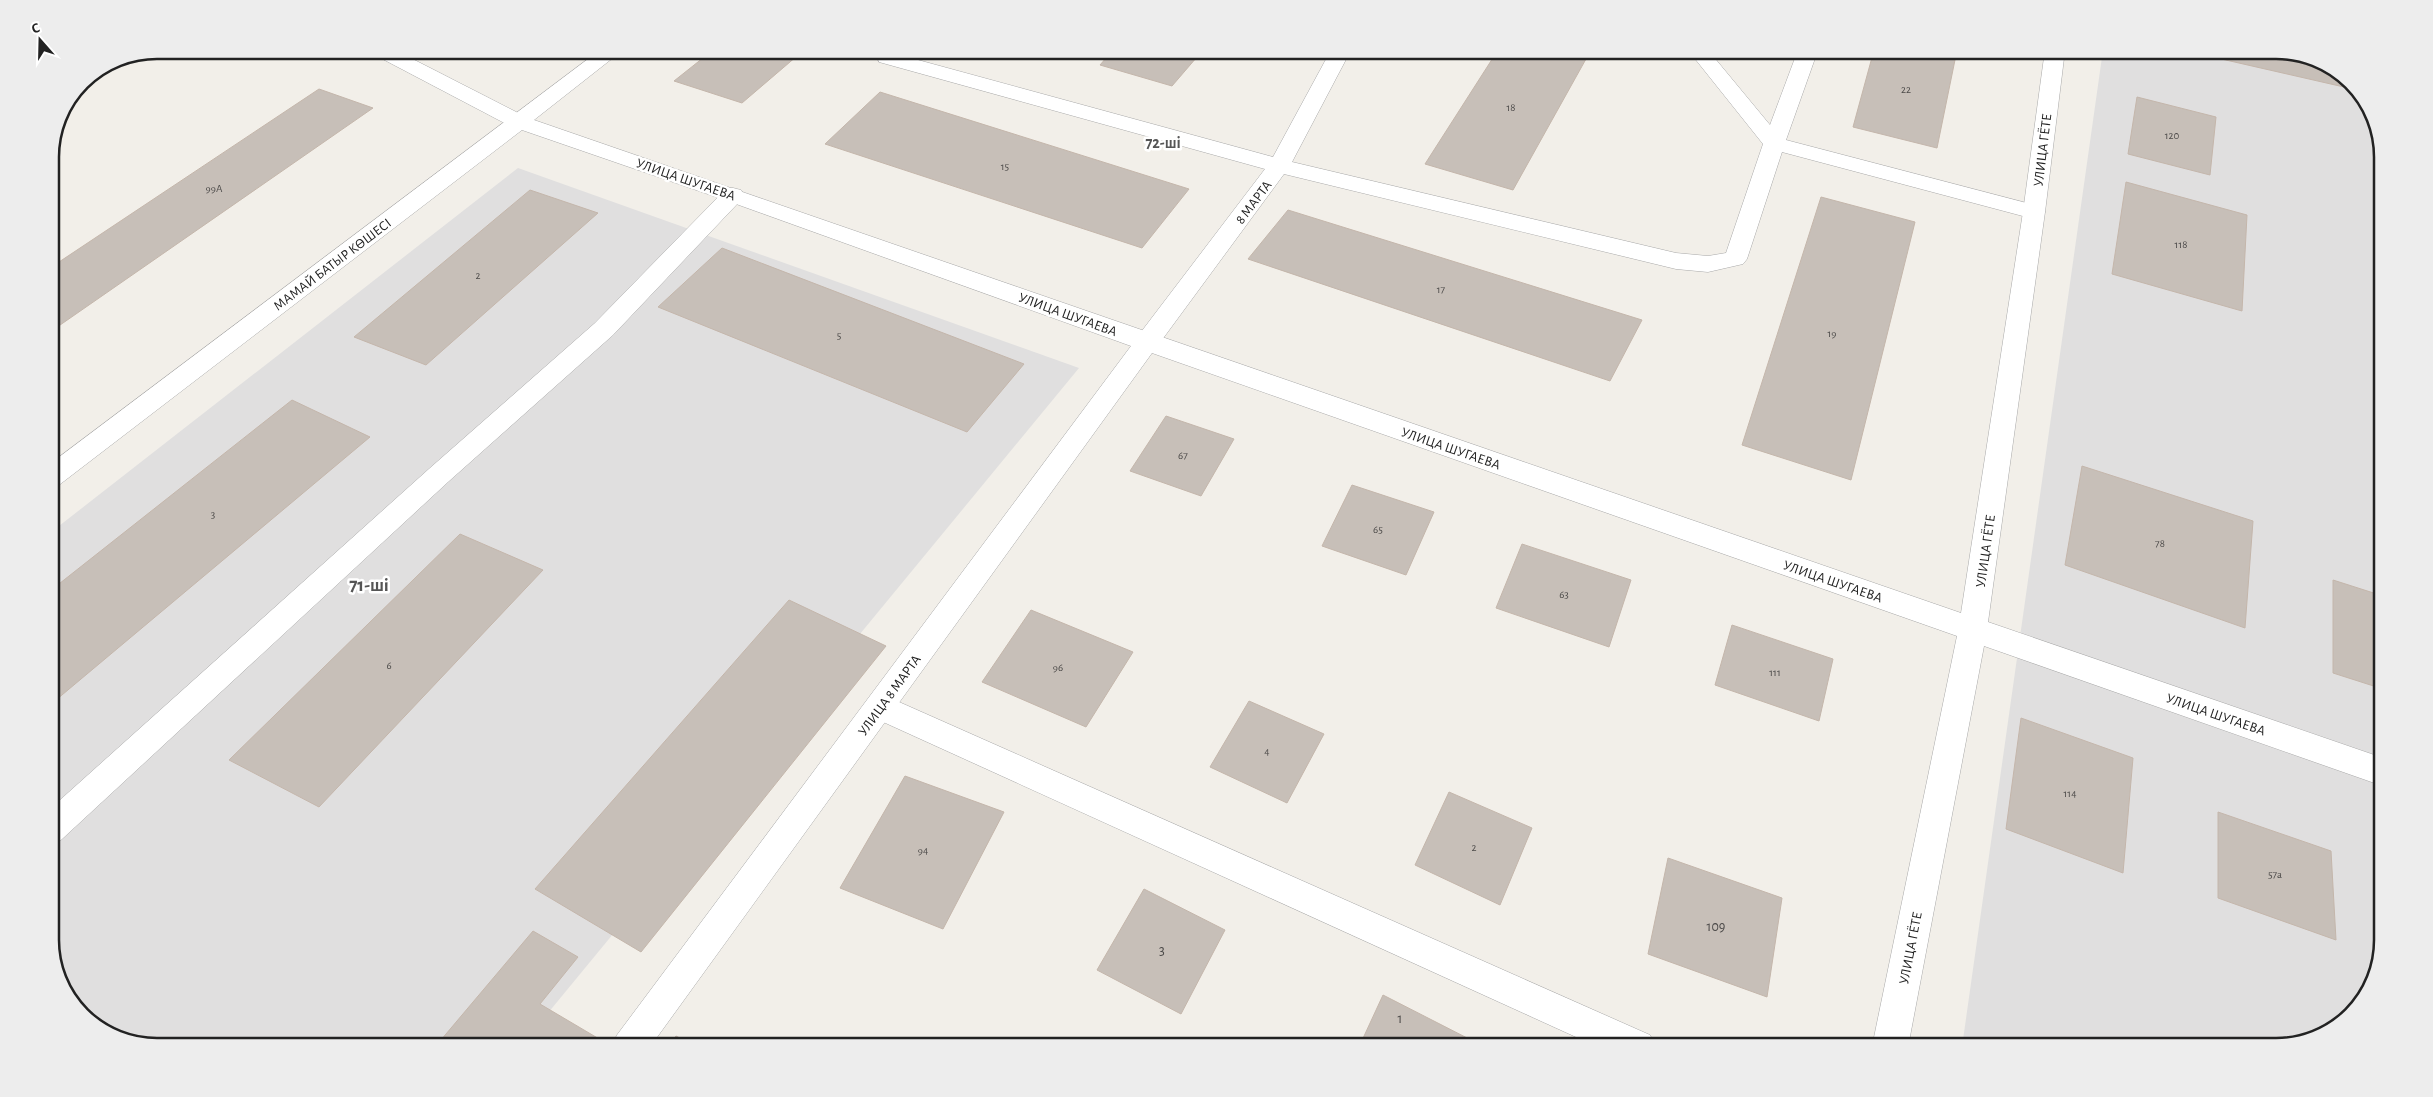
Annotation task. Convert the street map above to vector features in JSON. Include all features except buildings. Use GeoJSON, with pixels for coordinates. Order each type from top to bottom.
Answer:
{"type":"FeatureCollection","features":[{"type":"Feature","properties":{"kind":"street","name":"УЛИЦА ШУГАЕВА"},"geometry":{"type":"LineString","coordinates":[[397,59],[518,122],[733,195],[1147,342],[2374,769]]}},
{"type":"Feature","properties":{"kind":"street","name":"МАМАЙ БАТЫР КӨШЕСІ"},"geometry":{"type":"LineString","coordinates":[[59,471],[600,59]]}},
{"type":"Feature","properties":{"kind":"street"},"geometry":{"type":"LineString","coordinates":[[890,59],[1279,166],[1676,261],[1708,264],[1735,259],[1805,59]]}},
{"type":"Feature","properties":{"kind":"street","name":"8 МАРТА"},"geometry":{"type":"LineString","coordinates":[[1147,342],[1279,166],[1336,59]]}},
{"type":"Feature","properties":{"kind":"street"},"geometry":{"type":"LineString","coordinates":[[1705,59],[1774,143],[2034,212]]}},
{"type":"Feature","properties":{"kind":"street","name":"УЛИЦА ГЁТЕ"},"geometry":{"type":"LineString","coordinates":[[1892,1038],[1973,629],[2034,212],[2054,59]]}},
{"type":"Feature","properties":{"kind":"street"},"geometry":{"type":"LineString","coordinates":[[59,822],[431,481],[604,329],[733,195]]}},
{"type":"Feature","properties":{"kind":"street","name":"УЛИЦА 8 МАРТА"},"geometry":{"type":"LineString","coordinates":[[636,1038],[881,707],[1147,342]]}},
{"type":"Feature","properties":{"kind":"street"},"geometry":{"type":"LineString","coordinates":[[881,707],[1618,1038]]}},
{"type":"Feature","properties":{"kind":"shaded area"},"geometry":{"type":"Polygon","coordinates":[[[2102,59],[2283,59],[2314,66],[2336,79],[2354,97],[2369,125],[2374,150],[2374,940],[2371,966],[2367,978],[2350,1005],[2331,1022],[2308,1033],[2283,1038],[1963,1038],[2102,59]]]}},
{"type":"Feature","properties":{"kind":"shaded area","name":"71-ші"},"geometry":{"type":"Polygon","coordinates":[[[518,168],[1079,368],[527,1038],[157,1038],[119,1031],[87,1010],[69,984],[64,972],[59,947],[59,526],[518,168]]]}},
{"type":"Feature","properties":{"kind":"district","name":"72-ші"},"geometry":{"type":"Point","coordinates":[1163,142]}},
{"type":"Feature","properties":{"kind":"district","name":"71-ші"},"geometry":{"type":"Point","coordinates":[369,584]}}]}
